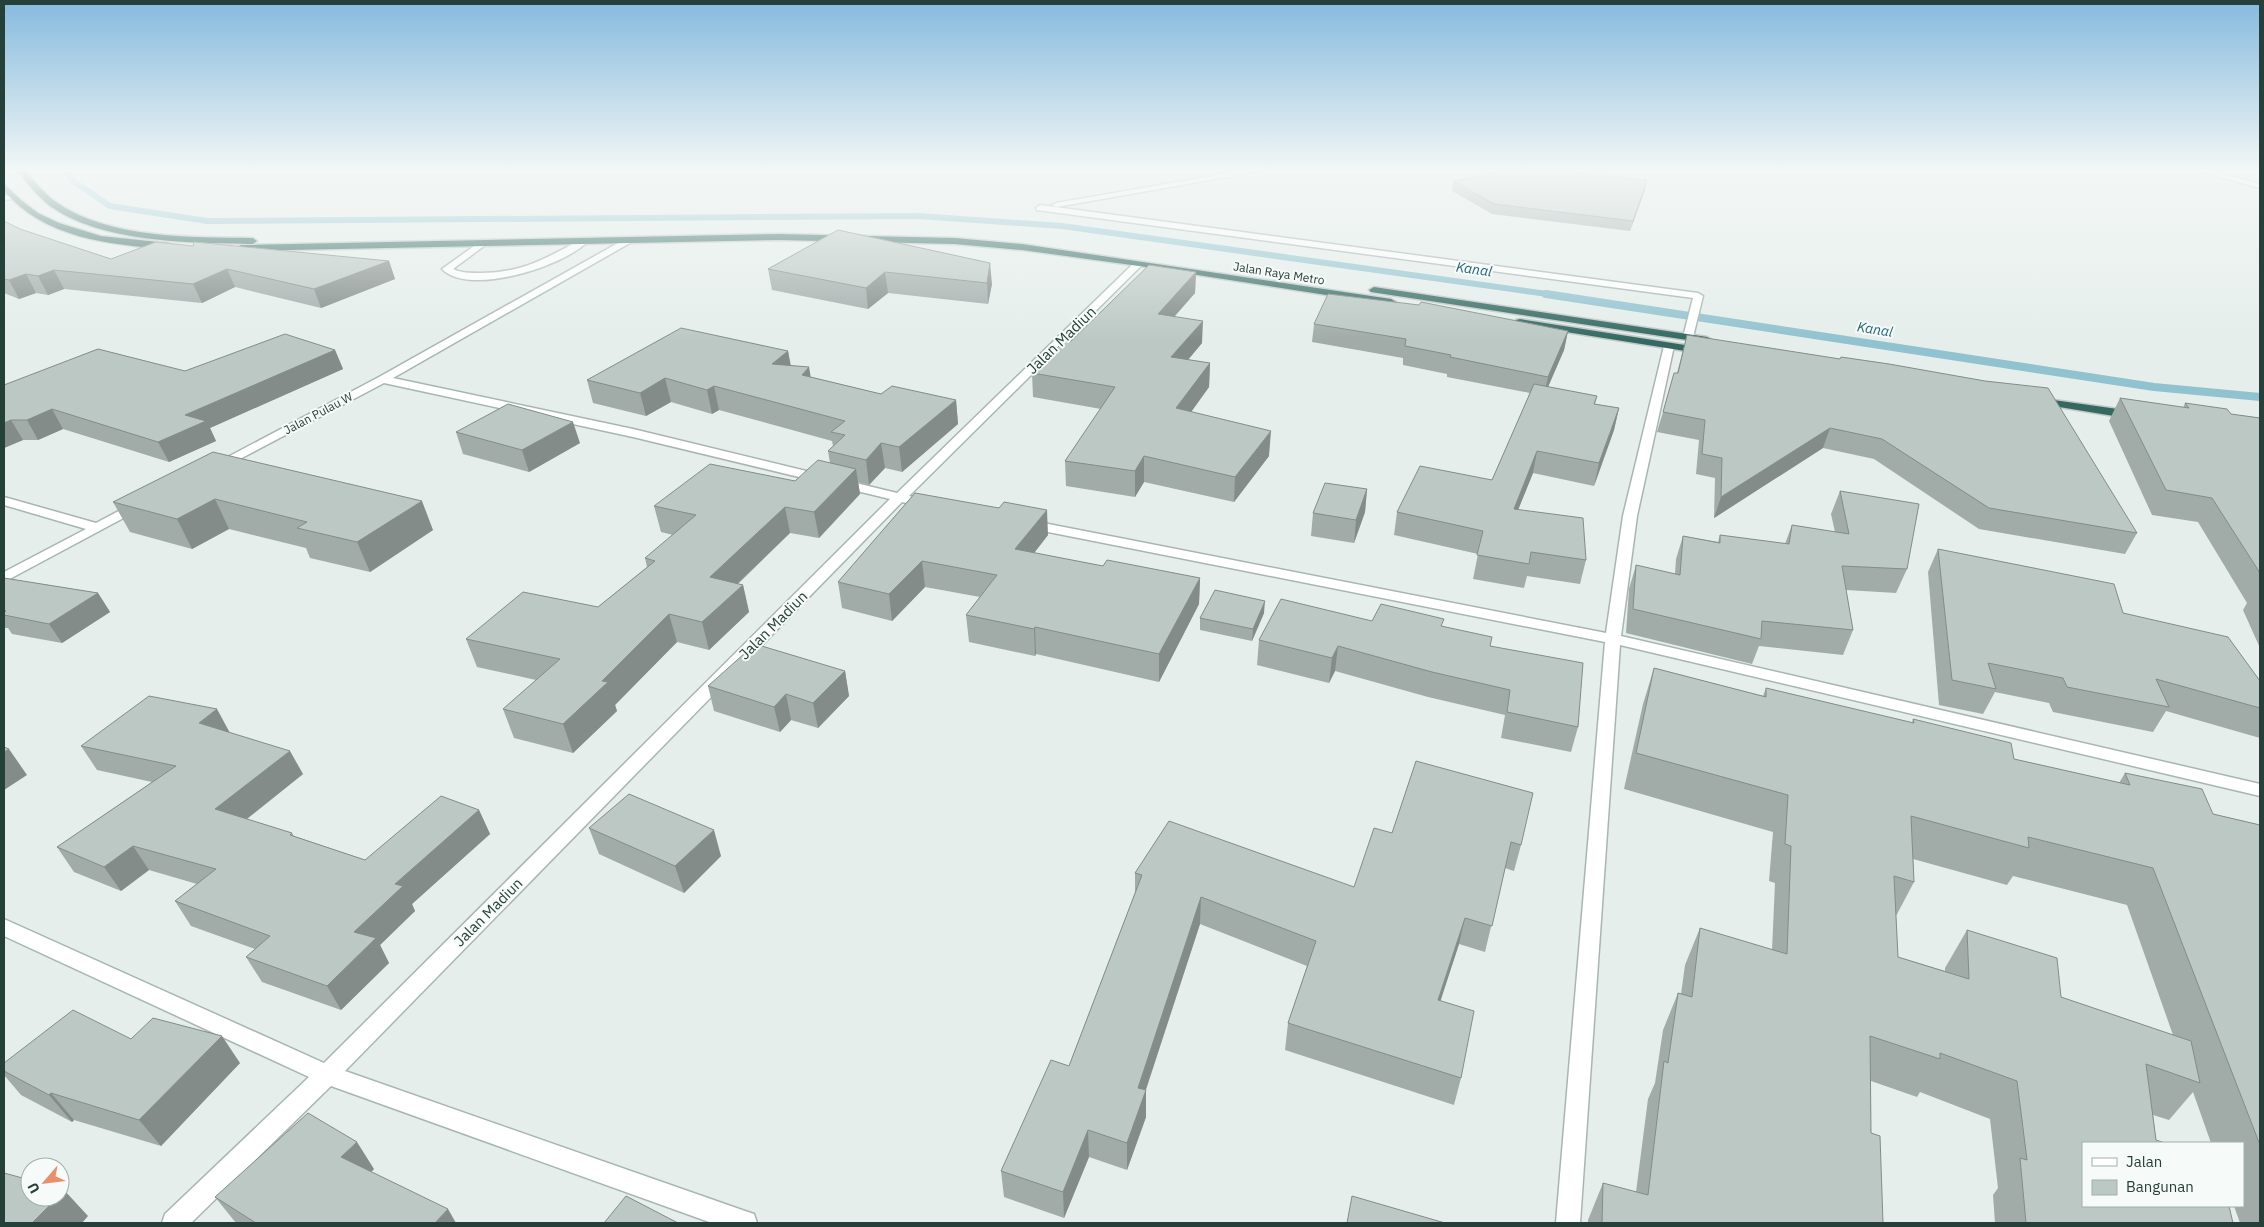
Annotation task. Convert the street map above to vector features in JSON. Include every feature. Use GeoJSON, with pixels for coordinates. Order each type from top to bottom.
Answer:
{"type":"FeatureCollection","features":[{"type":"Feature","properties":{"kind":"highway","name":"Jalan Raya Metro"},"geometry":{"type":"LineString","coordinates":[[58,226],[105,239],[159,246],[297,249],[788,237],[955,241],[1022,247],[1139,263],[1718,353]]}},
{"type":"Feature","properties":{"kind":"highway"},"geometry":{"type":"LineString","coordinates":[[108,226],[176,238],[307,241],[594,232],[844,228]]}},
{"type":"Feature","properties":{"kind":"highway"},"geometry":{"type":"LineString","coordinates":[[882,229],[960,232],[1033,239],[1718,342]]}},
{"type":"Feature","properties":{"kind":"highway"},"geometry":{"type":"LineString","coordinates":[[627,241],[636,231]]}},
{"type":"Feature","properties":{"kind":"highway"},"geometry":{"type":"LineString","coordinates":[[583,242],[594,232]]}},
{"type":"Feature","properties":{"kind":"highway"},"geometry":{"type":"LineString","coordinates":[[481,244],[491,235]]}},
{"type":"Feature","properties":{"kind":"highway"},"geometry":{"type":"LineString","coordinates":[[2032,397],[2139,412]]}},
{"type":"Feature","properties":{"kind":"street"},"geometry":{"type":"LineString","coordinates":[[1177,226],[1698,296],[1688,337]]}},
{"type":"Feature","properties":{"kind":"street","name":"Jalan Pulau W"},"geometry":{"type":"LineString","coordinates":[[201,474],[383,379],[627,241]]}},
{"type":"Feature","properties":{"kind":"street"},"geometry":{"type":"LineString","coordinates":[[481,244],[447,269],[457,274],[488,276],[529,270],[583,242]]}},
{"type":"Feature","properties":{"kind":"street","name":"Jalan Madiun"},"geometry":{"type":"LineString","coordinates":[[174,1223],[327,1075],[899,498],[1139,263]]}},
{"type":"Feature","properties":{"kind":"street"},"geometry":{"type":"LineString","coordinates":[[1568,1223],[1613,639],[1630,516],[1669,346]]}},
{"type":"Feature","properties":{"kind":"street"},"geometry":{"type":"LineString","coordinates":[[383,379],[633,433],[938,506]]}},
{"type":"Feature","properties":{"kind":"street"},"geometry":{"type":"LineString","coordinates":[[4,501],[97,528]]}},
{"type":"Feature","properties":{"kind":"street"},"geometry":{"type":"LineString","coordinates":[[4,578],[149,501]]}},
{"type":"Feature","properties":{"kind":"street"},"geometry":{"type":"LineString","coordinates":[[1016,522],[1613,639],[2260,790]]}},
{"type":"Feature","properties":{"kind":"street"},"geometry":{"type":"LineString","coordinates":[[4,927],[327,1075],[745,1223]]}},
{"type":"Feature","properties":{"kind":"building"},"geometry":{"type":"Polygon","coordinates":[[[4,226],[15,226],[111,259],[156,242],[193,246],[194,242],[389,261],[314,289],[227,269],[193,284],[54,270],[38,276],[26,274],[9,280],[4,279],[4,226]]]}},
{"type":"Feature","properties":{"kind":"building"},"geometry":{"type":"Polygon","coordinates":[[[838,230],[990,263],[987,283],[885,272],[866,288],[768,269],[838,230]]]}},
{"type":"Feature","properties":{"kind":"building"},"geometry":{"type":"Polygon","coordinates":[[[1149,265],[1196,272],[1158,314],[1203,321],[1171,357],[1210,363],[1176,408],[1271,431],[1235,477],[1144,456],[1135,471],[1065,461],[1115,387],[1032,373],[1064,341],[1070,342],[1149,265]]]}},
{"type":"Feature","properties":{"kind":"building"},"geometry":{"type":"Polygon","coordinates":[[[1328,294],[1419,305],[1421,302],[1568,331],[1548,377],[1405,346],[1406,339],[1314,324],[1328,294]]]}},
{"type":"Feature","properties":{"kind":"building"},"geometry":{"type":"Polygon","coordinates":[[[681,328],[788,351],[772,364],[809,367],[802,375],[881,394],[892,386],[956,400],[899,447],[881,443],[866,460],[828,451],[845,435],[831,432],[845,421],[714,386],[707,390],[665,378],[640,393],[587,380],[681,328]]]}},
{"type":"Feature","properties":{"kind":"building"},"geometry":{"type":"Polygon","coordinates":[[[285,334],[335,350],[185,415],[206,421],[158,442],[52,409],[27,420],[11,420],[4,423],[4,385],[98,349],[185,371],[285,334]]]}},
{"type":"Feature","properties":{"kind":"building"},"geometry":{"type":"Polygon","coordinates":[[[1687,335],[1840,359],[1841,357],[1889,364],[1985,381],[2048,388],[2137,533],[1989,508],[1882,439],[1830,428],[1721,497],[1722,458],[1702,454],[1705,420],[1663,412],[1674,373],[1678,373],[1687,335]]]}},
{"type":"Feature","properties":{"kind":"building"},"geometry":{"type":"Polygon","coordinates":[[[1534,384],[1597,396],[1594,404],[1619,408],[1599,463],[1537,451],[1514,509],[1583,518],[1586,560],[1531,552],[1529,564],[1477,555],[1483,531],[1397,512],[1420,466],[1492,480],[1534,384]]]}},
{"type":"Feature","properties":{"kind":"building"},"geometry":{"type":"Polygon","coordinates":[[[2120,398],[2189,408],[2185,403],[2227,409],[2231,414],[2260,418],[2260,573],[2212,498],[2166,490],[2120,398]]]}},
{"type":"Feature","properties":{"kind":"building"},"geometry":{"type":"Polygon","coordinates":[[[508,404],[573,422],[522,450],[456,432],[508,404]]]}},
{"type":"Feature","properties":{"kind":"building"},"geometry":{"type":"Polygon","coordinates":[[[213,452],[422,501],[357,542],[297,528],[307,522],[215,499],[177,519],[113,502],[213,452]]]}},
{"type":"Feature","properties":{"kind":"building"},"geometry":{"type":"Polygon","coordinates":[[[818,460],[856,469],[814,512],[785,507],[710,577],[743,585],[702,622],[669,614],[602,681],[608,682],[563,724],[503,709],[560,659],[466,639],[523,592],[598,607],[655,561],[645,558],[696,515],[654,506],[710,464],[795,481],[818,460]]]}},
{"type":"Feature","properties":{"kind":"building"},"geometry":{"type":"Polygon","coordinates":[[[1325,483],[1367,489],[1356,520],[1313,513],[1325,483]]]}},
{"type":"Feature","properties":{"kind":"building"},"geometry":{"type":"Polygon","coordinates":[[[1840,491],[1919,504],[1907,569],[1842,566],[1853,630],[1762,621],[1761,639],[1633,609],[1636,565],[1680,575],[1683,536],[1720,543],[1720,535],[1789,544],[1792,525],[1849,534],[1840,491]]]}},
{"type":"Feature","properties":{"kind":"building"},"geometry":{"type":"Polygon","coordinates":[[[915,493],[999,508],[1004,502],[1047,510],[1015,549],[1103,566],[1107,560],[1200,578],[1159,654],[1035,627],[1034,629],[966,615],[997,575],[922,561],[889,594],[838,582],[915,493]]]}},
{"type":"Feature","properties":{"kind":"building"},"geometry":{"type":"Polygon","coordinates":[[[1938,549],[2114,584],[2123,613],[2228,637],[2260,681],[2260,708],[2156,679],[2169,707],[2067,687],[2063,678],[1988,663],[1996,689],[1952,680],[1938,549]]]}},
{"type":"Feature","properties":{"kind":"building"},"geometry":{"type":"Polygon","coordinates":[[[4,578],[98,593],[49,624],[4,615],[6,611],[4,610],[4,578]]]}},
{"type":"Feature","properties":{"kind":"building"},"geometry":{"type":"Polygon","coordinates":[[[1215,590],[1265,601],[1253,629],[1200,618],[1215,590]]]}},
{"type":"Feature","properties":{"kind":"building"},"geometry":{"type":"Polygon","coordinates":[[[1281,599],[1372,621],[1381,604],[1444,619],[1441,626],[1492,637],[1490,646],[1583,663],[1578,727],[1507,712],[1510,690],[1432,672],[1338,646],[1332,658],[1259,640],[1281,599]]]}},
{"type":"Feature","properties":{"kind":"building"},"geometry":{"type":"Polygon","coordinates":[[[755,644],[845,671],[813,703],[786,694],[774,707],[708,686],[755,644]]]}},
{"type":"Feature","properties":{"kind":"building"},"geometry":{"type":"Polygon","coordinates":[[[1654,668],[1766,697],[1766,688],[1914,723],[1913,719],[2011,743],[2014,759],[2130,785],[2125,773],[2202,789],[2213,814],[2260,825],[2260,1145],[2153,868],[2028,837],[2029,848],[1911,816],[1914,882],[1894,876],[1898,957],[1969,979],[1967,930],[2057,958],[2061,997],[2191,1041],[2200,1083],[2146,1064],[2156,1140],[2162,1142],[2082,1142],[2082,1207],[2229,1207],[2233,1223],[2026,1223],[2020,1158],[2027,1160],[2017,1081],[1940,1053],[1940,1059],[1870,1036],[1871,1133],[1880,1136],[1883,1223],[1602,1223],[1603,1183],[1648,1195],[1664,1061],[1668,1063],[1678,993],[1692,997],[1700,928],[1787,954],[1791,846],[1785,844],[1788,795],[1636,753],[1654,668]]]}},
{"type":"Feature","properties":{"kind":"building"},"geometry":{"type":"Polygon","coordinates":[[[149,696],[217,709],[199,723],[290,751],[215,809],[292,833],[290,835],[365,860],[441,796],[479,810],[395,884],[403,886],[354,932],[376,938],[327,986],[246,957],[270,936],[175,901],[216,869],[133,846],[104,867],[57,847],[176,766],[81,746],[149,696]]]}},
{"type":"Feature","properties":{"kind":"building"},"geometry":{"type":"Polygon","coordinates":[[[1416,761],[1533,793],[1521,845],[1511,842],[1492,926],[1465,918],[1438,1000],[1474,1011],[1461,1078],[1288,1023],[1316,941],[1201,897],[1138,1088],[1146,1090],[1127,1143],[1088,1130],[1063,1192],[1001,1171],[1051,1060],[1069,1066],[1142,875],[1135,873],[1169,821],[1354,887],[1374,828],[1392,833],[1416,761]]]}},
{"type":"Feature","properties":{"kind":"building"},"geometry":{"type":"Polygon","coordinates":[[[629,794],[714,830],[675,866],[589,828],[629,794]]]}},
{"type":"Feature","properties":{"kind":"building"},"geometry":{"type":"Polygon","coordinates":[[[73,1010],[131,1039],[153,1018],[222,1036],[139,1120],[51,1093],[49,1095],[4,1071],[4,1063],[73,1010]]]}},
{"type":"Feature","properties":{"kind":"building"},"geometry":{"type":"Polygon","coordinates":[[[308,1113],[357,1142],[341,1157],[448,1209],[435,1223],[256,1223],[215,1197],[308,1113]]]}},
{"type":"Feature","properties":{"kind":"building"},"geometry":{"type":"Polygon","coordinates":[[[4,1173],[20,1177],[20,1207],[48,1207],[32,1223],[4,1223],[4,1173]]]}},
{"type":"Feature","properties":{"kind":"building"},"geometry":{"type":"Polygon","coordinates":[[[626,1196],[678,1223],[604,1223],[626,1196]]]}},
{"type":"Feature","properties":{"kind":"building"},"geometry":{"type":"Polygon","coordinates":[[[1352,1196],[1445,1223],[1347,1223],[1352,1196]]]}},
{"type":"Feature","properties":{"kind":"waterway","name":"Kanal"},"geometry":{"type":"LineString","coordinates":[[1064,226],[1555,295]]}},
{"type":"Feature","properties":{"kind":"waterway","name":"Kanal"},"geometry":{"type":"LineString","coordinates":[[1546,294],[2154,387],[2260,397]]}}]}
